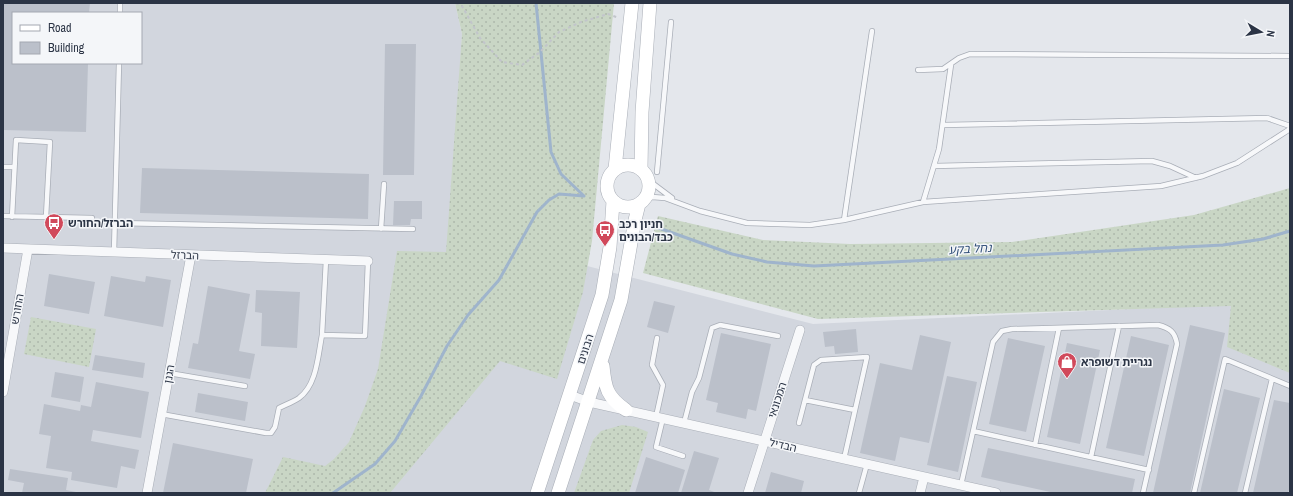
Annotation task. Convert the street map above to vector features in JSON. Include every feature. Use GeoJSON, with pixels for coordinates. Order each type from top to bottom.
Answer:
{"type":"FeatureCollection","features":[{"type":"Feature","properties":{"kind":"street"},"geometry":{"type":"LineString","coordinates":[[615,169],[632,3]]}},
{"type":"Feature","properties":{"kind":"street"},"geometry":{"type":"LineString","coordinates":[[641,169],[642,112],[650,3]]}},
{"type":"Feature","properties":{"kind":"street"},"geometry":{"type":"LineString","coordinates":[[628,165],[641,169],[653,176],[642,201],[626,207],[613,201],[607,188],[610,174],[615,169],[628,165]]}},
{"type":"Feature","properties":{"kind":"street","name":"הבונים"},"geometry":{"type":"LineString","coordinates":[[537,493],[570,395],[603,288],[610,248],[613,201]]}},
{"type":"Feature","properties":{"kind":"street","name":"הבונים"},"geometry":{"type":"LineString","coordinates":[[558,493],[622,300],[635,220],[642,201]]}},
{"type":"Feature","properties":{"kind":"street","name":"הברזל"},"geometry":{"type":"LineString","coordinates":[[3,248],[368,261]]}},
{"type":"Feature","properties":{"kind":"street","name":"החורש"},"geometry":{"type":"LineString","coordinates":[[3,392],[6,360],[28,249]]}},
{"type":"Feature","properties":{"kind":"street","name":"הגנן"},"geometry":{"type":"LineString","coordinates":[[147,493],[191,255]]}},
{"type":"Feature","properties":{"kind":"street","name":"המכונאי"},"geometry":{"type":"LineString","coordinates":[[748,493],[800,330]]}},
{"type":"Feature","properties":{"kind":"street"},"geometry":{"type":"LineString","coordinates":[[603,359],[604,381],[608,392],[613,401],[626,410]]}},
{"type":"Feature","properties":{"kind":"street","name":"הבדיל"},"geometry":{"type":"LineString","coordinates":[[570,395],[589,402],[996,493]]}},
{"type":"Feature","properties":{"kind":"street"},"geometry":{"type":"LineString","coordinates":[[920,493],[924,477]]}},
{"type":"Feature","properties":{"kind":"lane"},"geometry":{"type":"LineString","coordinates":[[671,22],[653,176],[678,202]]}},
{"type":"Feature","properties":{"kind":"lane"},"geometry":{"type":"LineString","coordinates":[[844,220],[872,32]]}},
{"type":"Feature","properties":{"kind":"lane"},"geometry":{"type":"LineString","coordinates":[[918,70],[940,69],[951,65],[959,58],[970,54],[1290,56]]}},
{"type":"Feature","properties":{"kind":"lane"},"geometry":{"type":"LineString","coordinates":[[114,252],[119,64]]}},
{"type":"Feature","properties":{"kind":"lane"},"geometry":{"type":"LineString","coordinates":[[922,202],[934,166],[943,125],[951,65]]}},
{"type":"Feature","properties":{"kind":"lane"},"geometry":{"type":"LineString","coordinates":[[943,125],[1267,118],[1290,128]]}},
{"type":"Feature","properties":{"kind":"lane"},"geometry":{"type":"LineString","coordinates":[[642,201],[659,197],[678,202],[700,211],[747,223],[810,225],[844,220],[922,202],[1160,186],[1196,178],[1237,163],[1290,128]]}},
{"type":"Feature","properties":{"kind":"lane"},"geometry":{"type":"LineString","coordinates":[[12,217],[16,140],[50,142],[46,217]]}},
{"type":"Feature","properties":{"kind":"lane"},"geometry":{"type":"LineString","coordinates":[[934,166],[1152,161],[1170,166],[1196,178]]}},
{"type":"Feature","properties":{"kind":"lane"},"geometry":{"type":"LineString","coordinates":[[3,167],[14,167]]}},
{"type":"Feature","properties":{"kind":"lane"},"geometry":{"type":"LineString","coordinates":[[381,229],[384,184]]}},
{"type":"Feature","properties":{"kind":"lane"},"geometry":{"type":"LineString","coordinates":[[3,216],[92,218]]}},
{"type":"Feature","properties":{"kind":"lane"},"geometry":{"type":"LineString","coordinates":[[115,223],[413,229]]}},
{"type":"Feature","properties":{"kind":"lane"},"geometry":{"type":"LineString","coordinates":[[161,414],[271,433],[275,427],[279,408],[299,398],[309,385],[316,370],[322,335],[326,260]]}},
{"type":"Feature","properties":{"kind":"lane"},"geometry":{"type":"LineString","coordinates":[[322,335],[365,336],[368,261]]}},
{"type":"Feature","properties":{"kind":"lane"},"geometry":{"type":"LineString","coordinates":[[684,423],[692,392],[699,378],[712,328],[720,325],[778,336]]}},
{"type":"Feature","properties":{"kind":"lane"},"geometry":{"type":"LineString","coordinates":[[961,485],[993,342],[996,336],[1002,331],[1012,329],[1158,325],[1166,327],[1175,336],[1177,344],[1144,493]]}},
{"type":"Feature","properties":{"kind":"lane"},"geometry":{"type":"LineString","coordinates":[[1091,457],[1120,326]]}},
{"type":"Feature","properties":{"kind":"lane"},"geometry":{"type":"LineString","coordinates":[[1035,445],[1059,328]]}},
{"type":"Feature","properties":{"kind":"lane"},"geometry":{"type":"LineString","coordinates":[[656,338],[652,365],[663,385],[656,447],[683,456]]}},
{"type":"Feature","properties":{"kind":"lane"},"geometry":{"type":"LineString","coordinates":[[798,423],[814,365],[821,360],[867,356],[844,459]]}},
{"type":"Feature","properties":{"kind":"lane"},"geometry":{"type":"LineString","coordinates":[[1194,493],[1225,360],[1290,386]]}},
{"type":"Feature","properties":{"kind":"lane"},"geometry":{"type":"LineString","coordinates":[[169,373],[245,386]]}},
{"type":"Feature","properties":{"kind":"lane"},"geometry":{"type":"LineString","coordinates":[[1245,493],[1272,379]]}},
{"type":"Feature","properties":{"kind":"lane"},"geometry":{"type":"LineString","coordinates":[[805,400],[855,410]]}},
{"type":"Feature","properties":{"kind":"lane"},"geometry":{"type":"LineString","coordinates":[[973,431],[1149,470]]}},
{"type":"Feature","properties":{"kind":"lane"},"geometry":{"type":"LineString","coordinates":[[859,493],[867,464]]}},
{"type":"Feature","properties":{"kind":"path"},"geometry":{"type":"LineString","coordinates":[[456,3],[462,6],[480,38],[502,62],[522,65],[540,52],[559,32],[580,22],[608,14],[630,23]]}},
{"type":"Feature","properties":{"kind":"shaded area"},"geometry":{"type":"Polygon","coordinates":[[[3,3],[455,3],[462,34],[451,231],[813,324],[1256,303],[1290,296],[1290,493],[3,493],[3,3]]]}},
{"type":"Feature","properties":{"kind":"green space"},"geometry":{"type":"Polygon","coordinates":[[[455,3],[614,3],[592,241],[583,292],[557,379],[500,361],[390,493],[265,493],[283,457],[325,466],[334,459],[349,442],[365,406],[378,369],[397,251],[446,252],[462,34],[455,3]]]}},
{"type":"Feature","properties":{"kind":"green space"},"geometry":{"type":"Polygon","coordinates":[[[1290,188],[1290,373],[1227,347],[1231,306],[818,319],[643,273],[658,216],[763,240],[850,244],[1012,242],[1194,215],[1290,188]]]}},
{"type":"Feature","properties":{"kind":"green space"},"geometry":{"type":"Polygon","coordinates":[[[31,317],[96,329],[89,367],[24,354],[31,317]]]}},
{"type":"Feature","properties":{"kind":"green space"},"geometry":{"type":"Polygon","coordinates":[[[622,425],[636,427],[648,432],[629,493],[574,493],[593,440],[601,431],[622,425]]]}},
{"type":"Feature","properties":{"kind":"building"},"geometry":{"type":"Polygon","coordinates":[[[3,3],[90,3],[89,12],[12,12],[12,64],[88,64],[86,132],[3,130],[3,3]]]}},
{"type":"Feature","properties":{"kind":"building"},"geometry":{"type":"Polygon","coordinates":[[[385,44],[416,44],[414,175],[383,175],[385,44]]]}},
{"type":"Feature","properties":{"kind":"building"},"geometry":{"type":"Polygon","coordinates":[[[142,168],[369,174],[368,219],[140,213],[142,168]]]}},
{"type":"Feature","properties":{"kind":"building"},"geometry":{"type":"Polygon","coordinates":[[[394,201],[422,201],[422,219],[411,219],[410,225],[393,225],[394,201]]]}},
{"type":"Feature","properties":{"kind":"building"},"geometry":{"type":"Polygon","coordinates":[[[49,274],[95,282],[89,314],[44,306],[49,274]]]}},
{"type":"Feature","properties":{"kind":"building"},"geometry":{"type":"Polygon","coordinates":[[[111,276],[145,282],[146,276],[171,280],[163,327],[104,316],[111,276]]]}},
{"type":"Feature","properties":{"kind":"building"},"geometry":{"type":"Polygon","coordinates":[[[208,286],[250,294],[239,351],[255,354],[250,379],[188,368],[193,343],[198,344],[208,286]]]}},
{"type":"Feature","properties":{"kind":"building"},"geometry":{"type":"Polygon","coordinates":[[[256,290],[300,292],[297,348],[261,346],[262,313],[255,312],[256,290]]]}},
{"type":"Feature","properties":{"kind":"building"},"geometry":{"type":"Polygon","coordinates":[[[654,301],[675,306],[668,333],[647,327],[654,301]]]}},
{"type":"Feature","properties":{"kind":"building"},"geometry":{"type":"Polygon","coordinates":[[[1190,325],[1225,333],[1190,493],[1153,493],[1190,325]]]}},
{"type":"Feature","properties":{"kind":"building"},"geometry":{"type":"Polygon","coordinates":[[[856,329],[858,352],[835,354],[834,346],[825,347],[823,332],[856,329]]]}},
{"type":"Feature","properties":{"kind":"building"},"geometry":{"type":"Polygon","coordinates":[[[721,333],[771,344],[756,411],[748,409],[746,419],[716,412],[718,403],[706,400],[721,333]]]}},
{"type":"Feature","properties":{"kind":"building"},"geometry":{"type":"Polygon","coordinates":[[[920,335],[951,342],[929,443],[900,437],[895,461],[860,453],[880,363],[912,370],[920,335]]]}},
{"type":"Feature","properties":{"kind":"building"},"geometry":{"type":"Polygon","coordinates":[[[1131,336],[1169,345],[1144,456],[1106,448],[1131,336]]]}},
{"type":"Feature","properties":{"kind":"building"},"geometry":{"type":"Polygon","coordinates":[[[1008,338],[1045,346],[1026,432],[989,424],[1008,338]]]}},
{"type":"Feature","properties":{"kind":"building"},"geometry":{"type":"Polygon","coordinates":[[[1067,343],[1100,350],[1080,444],[1047,437],[1067,343]]]}},
{"type":"Feature","properties":{"kind":"building"},"geometry":{"type":"Polygon","coordinates":[[[95,355],[145,363],[143,378],[92,370],[95,355]]]}},
{"type":"Feature","properties":{"kind":"building"},"geometry":{"type":"Polygon","coordinates":[[[55,372],[84,377],[80,402],[51,397],[55,372]]]}},
{"type":"Feature","properties":{"kind":"building"},"geometry":{"type":"Polygon","coordinates":[[[947,376],[977,382],[958,472],[927,465],[947,376]]]}},
{"type":"Feature","properties":{"kind":"building"},"geometry":{"type":"Polygon","coordinates":[[[96,382],[149,392],[141,438],[93,430],[91,441],[139,450],[135,469],[121,466],[117,488],[71,480],[72,472],[46,468],[51,436],[39,434],[44,404],[80,411],[81,405],[91,407],[96,382]]]}},
{"type":"Feature","properties":{"kind":"building"},"geometry":{"type":"Polygon","coordinates":[[[1224,389],[1260,398],[1237,493],[1200,493],[1224,389]]]}},
{"type":"Feature","properties":{"kind":"building"},"geometry":{"type":"Polygon","coordinates":[[[198,393],[248,402],[245,421],[195,412],[198,393]]]}},
{"type":"Feature","properties":{"kind":"building"},"geometry":{"type":"Polygon","coordinates":[[[1274,400],[1290,403],[1290,487],[1288,493],[1253,493],[1274,400]]]}},
{"type":"Feature","properties":{"kind":"building"},"geometry":{"type":"Polygon","coordinates":[[[173,443],[253,459],[246,493],[163,493],[173,443]]]}},
{"type":"Feature","properties":{"kind":"building"},"geometry":{"type":"Polygon","coordinates":[[[988,448],[1135,479],[1132,493],[1055,493],[981,477],[988,448]]]}},
{"type":"Feature","properties":{"kind":"building"},"geometry":{"type":"Polygon","coordinates":[[[694,451],[719,458],[709,490],[717,493],[681,493],[694,451]]]}},
{"type":"Feature","properties":{"kind":"building"},"geometry":{"type":"Polygon","coordinates":[[[646,457],[685,470],[678,493],[635,493],[646,457]]]}},
{"type":"Feature","properties":{"kind":"building"},"geometry":{"type":"Polygon","coordinates":[[[10,469],[68,478],[66,490],[81,493],[22,493],[24,483],[8,480],[10,469]]]}},
{"type":"Feature","properties":{"kind":"building"},"geometry":{"type":"Polygon","coordinates":[[[771,472],[804,481],[801,493],[765,493],[771,472]]]}},
{"type":"Feature","properties":{"kind":"waterway"},"geometry":{"type":"LineString","coordinates":[[536,3],[551,152],[561,174],[584,196]]}},
{"type":"Feature","properties":{"kind":"waterway"},"geometry":{"type":"LineString","coordinates":[[333,493],[375,464],[395,441],[421,396],[447,346],[468,315],[499,280],[537,212],[549,200],[559,194],[584,196]]}},
{"type":"Feature","properties":{"kind":"waterway","name":"נחל בקע"},"geometry":{"type":"LineString","coordinates":[[656,227],[732,254],[767,262],[814,266],[1223,245],[1263,239],[1290,231]]}},
{"type":"Feature","properties":{"kind":"place","name":"הברזל/החורש"},"geometry":{"type":"Point","coordinates":[54,240]}},
{"type":"Feature","properties":{"kind":"place","name":"חניון רכב כבד/הבונים"},"geometry":{"type":"Point","coordinates":[605,247]}},
{"type":"Feature","properties":{"kind":"place","name":"נגריית דשופרא"},"geometry":{"type":"Point","coordinates":[1067,379]}}]}
